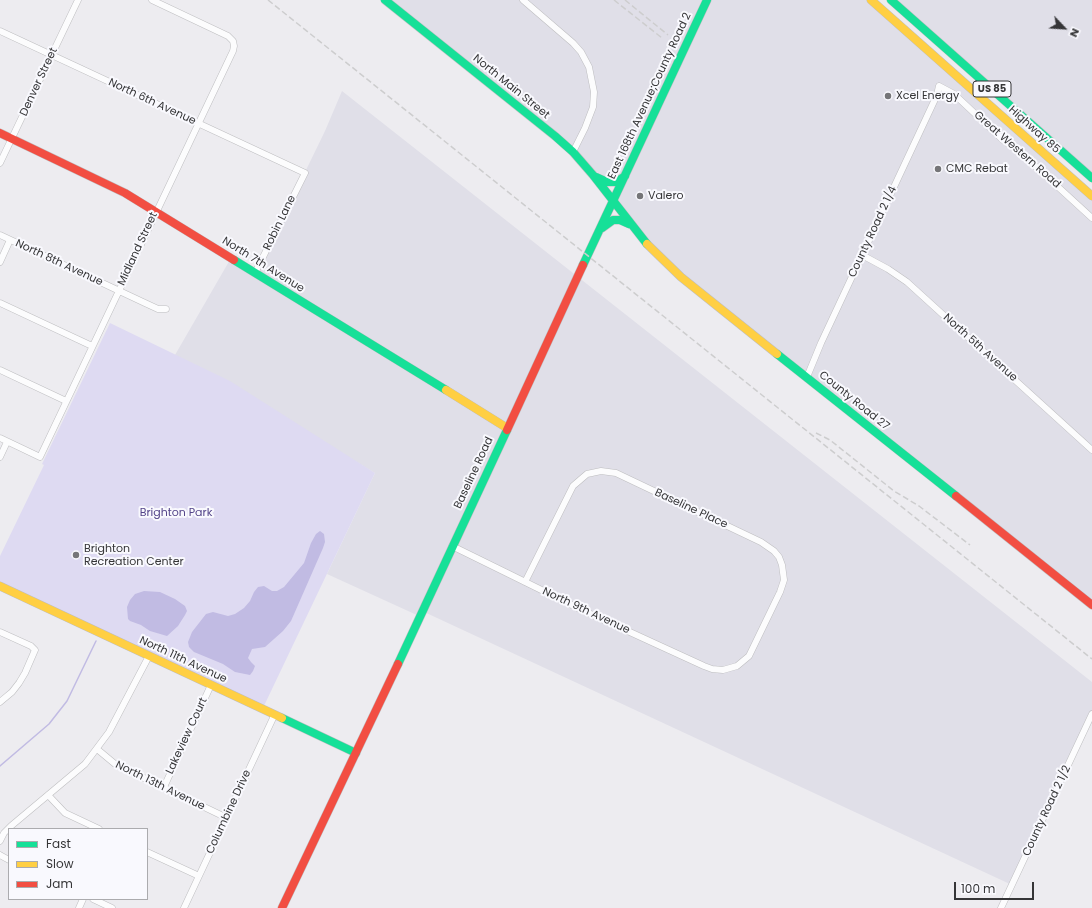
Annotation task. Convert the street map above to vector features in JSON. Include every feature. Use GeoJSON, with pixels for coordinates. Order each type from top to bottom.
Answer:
{"type":"FeatureCollection","features":[{"type":"Feature","properties":{"kind":"main road","name":"North Main Street"},"geometry":{"type":"LineString","coordinates":[[385,0],[555,136],[573,152],[594,176],[613,202]]}},
{"type":"Feature","properties":{"kind":"main road","name":"East 168th Avenue;County Road 2"},"geometry":{"type":"LineString","coordinates":[[613,202],[707,0]]}},
{"type":"Feature","properties":{"kind":"main road","name":"Highway 85"},"geometry":{"type":"LineString","coordinates":[[871,0],[1092,196]]}},
{"type":"Feature","properties":{"kind":"main road","name":"Highway 85"},"geometry":{"type":"LineString","coordinates":[[891,0],[1092,178]]}},
{"type":"Feature","properties":{"kind":"main road","name":"North 7th Avenue"},"geometry":{"type":"LineString","coordinates":[[0,133],[115,187],[507,428]]}},
{"type":"Feature","properties":{"kind":"main road"},"geometry":{"type":"LineString","coordinates":[[594,176],[607,182],[614,182],[618,181],[625,175]]}},
{"type":"Feature","properties":{"kind":"main road","name":"County Road 27"},"geometry":{"type":"LineString","coordinates":[[613,202],[660,258],[681,277],[1092,605]]}},
{"type":"Feature","properties":{"kind":"main road","name":"Baseline Road"},"geometry":{"type":"LineString","coordinates":[[356,753],[613,202]]}},
{"type":"Feature","properties":{"kind":"main road"},"geometry":{"type":"LineString","coordinates":[[600,230],[613,220],[620,220],[631,224]]}},
{"type":"Feature","properties":{"kind":"main road","name":"North 11th Avenue"},"geometry":{"type":"LineString","coordinates":[[0,586],[274,716],[356,753]]}},
{"type":"Feature","properties":{"kind":"main road"},"geometry":{"type":"LineString","coordinates":[[282,908],[356,753]]}},
{"type":"Feature","properties":{"kind":"street","name":"Denver Street"},"geometry":{"type":"LineString","coordinates":[[0,163],[78,0]]}},
{"type":"Feature","properties":{"kind":"street","name":"Midland Street"},"geometry":{"type":"LineString","coordinates":[[7,442],[40,457],[234,46],[233,41],[228,36],[152,0]]}},
{"type":"Feature","properties":{"kind":"street"},"geometry":{"type":"LineString","coordinates":[[523,0],[573,43],[581,52],[588,67],[594,92],[593,107],[588,123],[573,152]]}},
{"type":"Feature","properties":{"kind":"street","name":"North 6th Avenue"},"geometry":{"type":"LineString","coordinates":[[0,31],[305,173]]}},
{"type":"Feature","properties":{"kind":"street","name":"Great Western Road"},"geometry":{"type":"LineString","coordinates":[[939,86],[954,94],[1003,140],[1022,154],[1092,218]]}},
{"type":"Feature","properties":{"kind":"street","name":"County Road 2 1/4"},"geometry":{"type":"LineString","coordinates":[[807,377],[812,362],[937,95],[939,86]]}},
{"type":"Feature","properties":{"kind":"street","name":"Robin Lane"},"geometry":{"type":"LineString","coordinates":[[255,273],[305,173]]}},
{"type":"Feature","properties":{"kind":"street","name":"North 8th Avenue"},"geometry":{"type":"LineString","coordinates":[[0,235],[118,291],[154,307],[166,309]]}},
{"type":"Feature","properties":{"kind":"street"},"geometry":{"type":"LineString","coordinates":[[0,262],[10,240]]}},
{"type":"Feature","properties":{"kind":"street","name":"North 5th Avenue"},"geometry":{"type":"LineString","coordinates":[[862,255],[888,269],[907,282],[1092,450]]}},
{"type":"Feature","properties":{"kind":"street"},"geometry":{"type":"LineString","coordinates":[[0,303],[92,346]]}},
{"type":"Feature","properties":{"kind":"street"},"geometry":{"type":"LineString","coordinates":[[0,370],[66,401]]}},
{"type":"Feature","properties":{"kind":"street"},"geometry":{"type":"LineString","coordinates":[[0,438],[7,442],[0,457]]}},
{"type":"Feature","properties":{"kind":"street","name":"Baseline Place"},"geometry":{"type":"LineString","coordinates":[[525,582],[573,486],[579,480],[591,473],[601,471],[616,473],[761,542],[774,550],[779,557],[784,571],[784,580],[780,592],[752,651],[744,662],[737,666],[723,670]]}},
{"type":"Feature","properties":{"kind":"street","name":"North 9th Avenue"},"geometry":{"type":"LineString","coordinates":[[452,546],[584,611],[704,666],[723,670]]}},
{"type":"Feature","properties":{"kind":"street"},"geometry":{"type":"LineString","coordinates":[[0,632],[31,646],[35,650],[19,684],[0,702]]}},
{"type":"Feature","properties":{"kind":"street"},"geometry":{"type":"LineString","coordinates":[[9,828],[85,764],[109,732],[149,656]]}},
{"type":"Feature","properties":{"kind":"street","name":"Lakeview Court"},"geometry":{"type":"LineString","coordinates":[[164,787],[211,685]]}},
{"type":"Feature","properties":{"kind":"street","name":"County Road 2 1/2"},"geometry":{"type":"LineString","coordinates":[[1001,908],[1092,714]]}},
{"type":"Feature","properties":{"kind":"street","name":"Columbine Drive"},"geometry":{"type":"LineString","coordinates":[[184,908],[274,716]]}},
{"type":"Feature","properties":{"kind":"street","name":"North 13th Avenue"},"geometry":{"type":"LineString","coordinates":[[97,749],[115,764],[226,818]]}},
{"type":"Feature","properties":{"kind":"street"},"geometry":{"type":"LineString","coordinates":[[48,795],[65,813],[97,828]]}},
{"type":"Feature","properties":{"kind":"street"},"geometry":{"type":"LineString","coordinates":[[0,841],[8,829]]}},
{"type":"Feature","properties":{"kind":"street"},"geometry":{"type":"LineString","coordinates":[[148,852],[199,876]]}},
{"type":"Feature","properties":{"kind":"street"},"geometry":{"type":"LineString","coordinates":[[95,900],[112,908]]}},
{"type":"Feature","properties":{"kind":"shaded area"},"geometry":{"type":"Polygon","coordinates":[[[385,0],[871,0],[1092,196],[1092,605],[681,277],[613,202],[625,177],[607,182],[385,0]]]}},
{"type":"Feature","properties":{"kind":"shaded area"},"geometry":{"type":"Polygon","coordinates":[[[891,0],[1092,0],[1092,178],[891,0]]]}},
{"type":"Feature","properties":{"kind":"shaded area"},"geometry":{"type":"Polygon","coordinates":[[[342,91],[1092,682],[1092,714],[1012,885],[422,611],[419,616],[327,574],[375,473],[175,355],[231,258],[256,273],[325,131],[342,91]]]}},
{"type":"Feature","properties":{"kind":"shaded area"},"geometry":{"type":"Polygon","coordinates":[[[320,531],[324,534],[325,542],[291,621],[283,631],[265,647],[252,649],[248,658],[255,666],[250,675],[235,672],[223,664],[194,652],[189,647],[188,642],[192,632],[206,614],[213,612],[228,616],[235,614],[244,608],[250,601],[258,587],[264,586],[272,591],[277,591],[284,587],[304,563],[311,543],[316,534],[320,531]]]}},
{"type":"Feature","properties":{"kind":"shaded area"},"geometry":{"type":"Polygon","coordinates":[[[144,591],[160,592],[175,599],[185,606],[187,611],[185,615],[178,626],[167,636],[150,631],[128,619],[127,607],[130,600],[135,594],[144,591]]]}},
{"type":"Feature","properties":{"kind":"green space","name":"Brighton Park"},"geometry":{"type":"Polygon","coordinates":[[[110,323],[230,381],[375,473],[262,710],[0,586],[0,556],[44,465],[42,464],[110,323]]]}},
{"type":"Feature","properties":{"kind":"waterway"},"geometry":{"type":"LineString","coordinates":[[0,766],[49,724],[67,701],[96,641]]}},
{"type":"Feature","properties":{"kind":"railway"},"geometry":{"type":"LineString","coordinates":[[268,0],[1092,659]]}},
{"type":"Feature","properties":{"kind":"railway"},"geometry":{"type":"LineString","coordinates":[[614,0],[662,38]]}},
{"type":"Feature","properties":{"kind":"railway"},"geometry":{"type":"LineString","coordinates":[[625,0],[668,35]]}},
{"type":"Feature","properties":{"kind":"railway"},"geometry":{"type":"LineString","coordinates":[[816,433],[830,440],[894,491],[919,506],[970,545]]}},
{"type":"Feature","properties":{"kind":"traffic: fast"},"geometry":{"type":"LineString","coordinates":[[385,0],[573,152],[647,244]]}},
{"type":"Feature","properties":{"kind":"traffic: fast"},"geometry":{"type":"LineString","coordinates":[[583,265],[707,0]]}},
{"type":"Feature","properties":{"kind":"traffic: fast"},"geometry":{"type":"LineString","coordinates":[[891,0],[1092,178]]}},
{"type":"Feature","properties":{"kind":"traffic: fast"},"geometry":{"type":"LineString","coordinates":[[596,177],[607,182],[614,182],[625,176]]}},
{"type":"Feature","properties":{"kind":"traffic: fast"},"geometry":{"type":"LineString","coordinates":[[602,228],[613,220],[620,220],[629,224]]}},
{"type":"Feature","properties":{"kind":"traffic: fast"},"geometry":{"type":"LineString","coordinates":[[234,260],[446,390]]}},
{"type":"Feature","properties":{"kind":"traffic: fast"},"geometry":{"type":"LineString","coordinates":[[777,354],[956,496]]}},
{"type":"Feature","properties":{"kind":"traffic: fast"},"geometry":{"type":"LineString","coordinates":[[398,664],[507,430]]}},
{"type":"Feature","properties":{"kind":"traffic: fast"},"geometry":{"type":"LineString","coordinates":[[282,718],[356,753]]}},
{"type":"Feature","properties":{"kind":"traffic: slow"},"geometry":{"type":"LineString","coordinates":[[871,0],[1092,196]]}},
{"type":"Feature","properties":{"kind":"traffic: slow"},"geometry":{"type":"LineString","coordinates":[[647,244],[681,277],[777,354]]}},
{"type":"Feature","properties":{"kind":"traffic: slow"},"geometry":{"type":"LineString","coordinates":[[446,390],[507,428]]}},
{"type":"Feature","properties":{"kind":"traffic: slow"},"geometry":{"type":"LineString","coordinates":[[0,586],[282,718]]}},
{"type":"Feature","properties":{"kind":"traffic: jam"},"geometry":{"type":"LineString","coordinates":[[0,133],[125,193],[234,260]]}},
{"type":"Feature","properties":{"kind":"traffic: jam"},"geometry":{"type":"LineString","coordinates":[[507,430],[583,265]]}},
{"type":"Feature","properties":{"kind":"traffic: jam"},"geometry":{"type":"LineString","coordinates":[[956,496],[1092,605]]}},
{"type":"Feature","properties":{"kind":"traffic: jam"},"geometry":{"type":"LineString","coordinates":[[282,908],[398,664]]}},
{"type":"Feature","properties":{"kind":"place","name":"Xcel Energy"},"geometry":{"type":"Point","coordinates":[888,96]}},
{"type":"Feature","properties":{"kind":"place","name":"CMC Rebat"},"geometry":{"type":"Point","coordinates":[938,169]}},
{"type":"Feature","properties":{"kind":"place","name":"Valero"},"geometry":{"type":"Point","coordinates":[640,196]}},
{"type":"Feature","properties":{"kind":"place","name":"Brighton Recreation Center"},"geometry":{"type":"Point","coordinates":[76,555]}}]}
